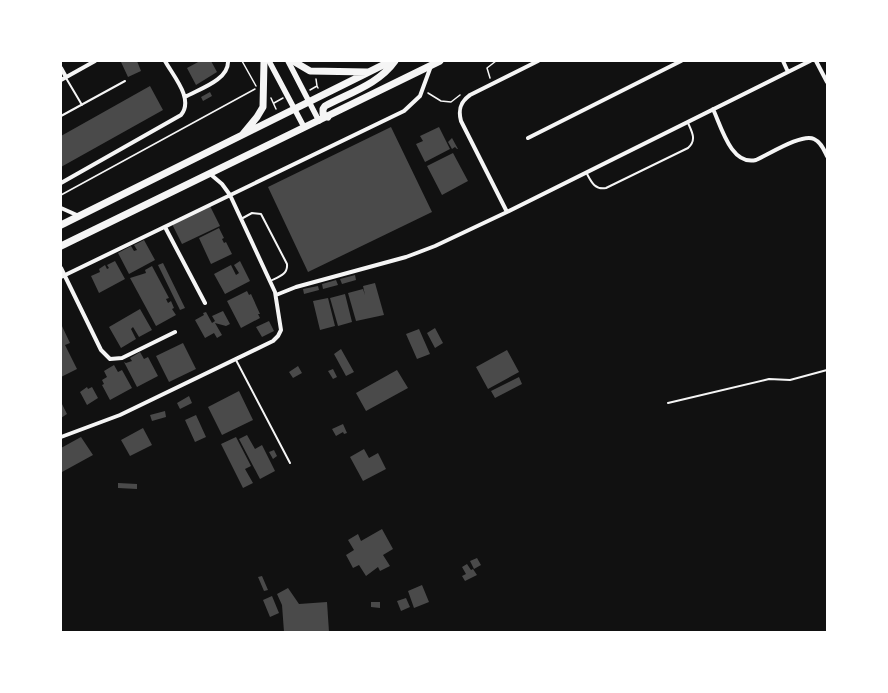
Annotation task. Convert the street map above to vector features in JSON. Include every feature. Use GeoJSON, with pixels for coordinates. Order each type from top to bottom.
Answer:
{"type":"FeatureCollection","features":[{"type":"Feature","properties":{"kind":"main road"},"geometry":{"type":"LineString","coordinates":[[241,136],[257,117],[263,107],[264,61]]}},
{"type":"Feature","properties":{"kind":"main road"},"geometry":{"type":"LineString","coordinates":[[293,61],[310,71],[369,72]]}},
{"type":"Feature","properties":{"kind":"main road"},"geometry":{"type":"LineString","coordinates":[[61,225],[391,61]]}},
{"type":"Feature","properties":{"kind":"main road"},"geometry":{"type":"LineString","coordinates":[[328,117],[325,116],[322,111],[325,106],[374,81],[387,71],[395,61]]}},
{"type":"Feature","properties":{"kind":"main road"},"geometry":{"type":"LineString","coordinates":[[61,246],[440,61]]}},
{"type":"Feature","properties":{"kind":"street"},"geometry":{"type":"LineString","coordinates":[[61,80],[95,61]]}},
{"type":"Feature","properties":{"kind":"street"},"geometry":{"type":"LineString","coordinates":[[61,183],[181,116],[186,110],[185,97],[165,61]]}},
{"type":"Feature","properties":{"kind":"street"},"geometry":{"type":"LineString","coordinates":[[185,97],[220,77],[227,69],[228,61]]}},
{"type":"Feature","properties":{"kind":"street"},"geometry":{"type":"LineString","coordinates":[[269,61],[296,109],[304,127]]}},
{"type":"Feature","properties":{"kind":"street"},"geometry":{"type":"LineString","coordinates":[[288,61],[319,121]]}},
{"type":"Feature","properties":{"kind":"street"},"geometry":{"type":"LineString","coordinates":[[507,212],[461,121],[459,114],[460,106],[464,99],[470,95],[538,61]]}},
{"type":"Feature","properties":{"kind":"street"},"geometry":{"type":"LineString","coordinates":[[528,138],[681,61]]}},
{"type":"Feature","properties":{"kind":"street"},"geometry":{"type":"LineString","coordinates":[[783,61],[788,72]]}},
{"type":"Feature","properties":{"kind":"street"},"geometry":{"type":"LineString","coordinates":[[276,295],[296,287],[406,257],[435,246],[507,212],[810,61]]}},
{"type":"Feature","properties":{"kind":"street"},"geometry":{"type":"LineString","coordinates":[[816,61],[827,82]]}},
{"type":"Feature","properties":{"kind":"street"},"geometry":{"type":"LineString","coordinates":[[63,276],[404,110],[416,102],[423,90],[431,66]]}},
{"type":"Feature","properties":{"kind":"street"},"geometry":{"type":"LineString","coordinates":[[61,68],[66,77]]}},
{"type":"Feature","properties":{"kind":"street"},"geometry":{"type":"LineString","coordinates":[[713,109],[732,148],[743,160],[749,162],[756,160],[803,138],[815,139],[820,143],[827,156]]}},
{"type":"Feature","properties":{"kind":"street"},"geometry":{"type":"LineString","coordinates":[[61,437],[120,415],[235,359],[278,336],[281,326],[276,295],[230,195],[222,184],[209,173]]}},
{"type":"Feature","properties":{"kind":"street"},"geometry":{"type":"LineString","coordinates":[[61,208],[80,216]]}},
{"type":"Feature","properties":{"kind":"street"},"geometry":{"type":"LineString","coordinates":[[165,227],[205,303]]}},
{"type":"Feature","properties":{"kind":"street"},"geometry":{"type":"LineString","coordinates":[[61,268],[63,276],[101,350],[110,359],[122,358],[175,332]]}},
{"type":"Feature","properties":{"kind":"lane"},"geometry":{"type":"LineString","coordinates":[[66,77],[82,105]]}},
{"type":"Feature","properties":{"kind":"lane"},"geometry":{"type":"LineString","coordinates":[[61,116],[126,81]]}},
{"type":"Feature","properties":{"kind":"lane"},"geometry":{"type":"LineString","coordinates":[[586,172],[594,186],[598,188],[606,188],[688,148],[693,142],[694,138],[687,122]]}},
{"type":"Feature","properties":{"kind":"lane"},"geometry":{"type":"LineString","coordinates":[[241,219],[252,213],[261,214],[287,264],[287,269],[284,274],[270,281]]}},
{"type":"Feature","properties":{"kind":"lane"},"geometry":{"type":"LineString","coordinates":[[235,359],[290,463]]}},
{"type":"Feature","properties":{"kind":"lane"},"geometry":{"type":"LineString","coordinates":[[668,403],[768,379],[790,380],[827,370]]}},
{"type":"Feature","properties":{"kind":"path"},"geometry":{"type":"LineString","coordinates":[[489,79],[490,76],[487,68],[496,61]]}},
{"type":"Feature","properties":{"kind":"path"},"geometry":{"type":"LineString","coordinates":[[61,195],[257,88]]}},
{"type":"Feature","properties":{"kind":"path"},"geometry":{"type":"LineString","coordinates":[[423,90],[441,101],[451,102],[464,92]]}},
{"type":"Feature","properties":{"kind":"building"},"geometry":{"type":"Polygon","coordinates":[[[137,61],[141,71],[128,77],[121,62],[137,61]]]}},
{"type":"Feature","properties":{"kind":"building"},"geometry":{"type":"Polygon","coordinates":[[[200,61],[211,61],[217,72],[196,85],[187,68],[200,61]]]}},
{"type":"Feature","properties":{"kind":"building"},"geometry":{"type":"Polygon","coordinates":[[[150,86],[163,110],[61,167],[61,136],[150,86]]]}},
{"type":"Feature","properties":{"kind":"building"},"geometry":{"type":"Polygon","coordinates":[[[210,92],[212,96],[203,101],[201,97],[210,92]]]}},
{"type":"Feature","properties":{"kind":"building"},"geometry":{"type":"Polygon","coordinates":[[[391,127],[432,212],[308,272],[268,187],[391,127]]]}},
{"type":"Feature","properties":{"kind":"building"},"geometry":{"type":"Polygon","coordinates":[[[439,127],[450,149],[425,162],[416,144],[423,141],[420,136],[439,127]]]}},
{"type":"Feature","properties":{"kind":"building"},"geometry":{"type":"Polygon","coordinates":[[[452,138],[458,149],[455,147],[452,149],[448,142],[452,138]]]}},
{"type":"Feature","properties":{"kind":"building"},"geometry":{"type":"Polygon","coordinates":[[[453,153],[468,181],[442,195],[427,166],[453,153]]]}},
{"type":"Feature","properties":{"kind":"building"},"geometry":{"type":"Polygon","coordinates":[[[210,206],[220,226],[182,244],[172,224],[210,206]]]}},
{"type":"Feature","properties":{"kind":"building"},"geometry":{"type":"Polygon","coordinates":[[[219,228],[224,238],[222,239],[224,243],[226,242],[232,254],[211,264],[199,238],[219,228]]]}},
{"type":"Feature","properties":{"kind":"building"},"geometry":{"type":"Polygon","coordinates":[[[144,240],[155,260],[129,274],[118,253],[131,246],[134,251],[137,250],[134,245],[144,240]]]}},
{"type":"Feature","properties":{"kind":"building"},"geometry":{"type":"Polygon","coordinates":[[[115,261],[125,279],[99,293],[91,276],[100,272],[99,269],[105,265],[107,269],[109,268],[107,265],[115,261]]]}},
{"type":"Feature","properties":{"kind":"building"},"geometry":{"type":"Polygon","coordinates":[[[240,261],[250,281],[225,294],[214,274],[231,265],[236,275],[239,273],[234,265],[240,261]]]}},
{"type":"Feature","properties":{"kind":"building"},"geometry":{"type":"Polygon","coordinates":[[[163,263],[185,308],[180,310],[158,265],[163,263]]]}},
{"type":"Feature","properties":{"kind":"building"},"geometry":{"type":"Polygon","coordinates":[[[152,266],[169,298],[166,299],[168,303],[171,301],[174,308],[172,309],[176,315],[156,326],[130,278],[146,273],[145,270],[152,266]]]}},
{"type":"Feature","properties":{"kind":"building"},"geometry":{"type":"Polygon","coordinates":[[[355,275],[356,280],[342,284],[340,279],[355,275]]]}},
{"type":"Feature","properties":{"kind":"building"},"geometry":{"type":"Polygon","coordinates":[[[336,280],[338,285],[323,289],[322,284],[336,280]]]}},
{"type":"Feature","properties":{"kind":"building"},"geometry":{"type":"Polygon","coordinates":[[[375,283],[384,315],[356,321],[348,293],[363,289],[365,295],[363,286],[375,283]]]}},
{"type":"Feature","properties":{"kind":"building"},"geometry":{"type":"Polygon","coordinates":[[[318,286],[319,290],[304,294],[303,289],[318,286]]]}},
{"type":"Feature","properties":{"kind":"building"},"geometry":{"type":"Polygon","coordinates":[[[247,291],[249,295],[251,294],[260,314],[258,314],[260,318],[241,328],[227,301],[247,291]]]}},
{"type":"Feature","properties":{"kind":"building"},"geometry":{"type":"Polygon","coordinates":[[[345,294],[352,322],[338,326],[330,298],[345,294]]]}},
{"type":"Feature","properties":{"kind":"building"},"geometry":{"type":"Polygon","coordinates":[[[328,298],[335,326],[320,330],[313,301],[328,298]]]}},
{"type":"Feature","properties":{"kind":"building"},"geometry":{"type":"Polygon","coordinates":[[[140,309],[152,330],[139,337],[133,327],[131,329],[136,339],[121,348],[109,327],[140,309]]]}},
{"type":"Feature","properties":{"kind":"building"},"geometry":{"type":"Polygon","coordinates":[[[223,311],[230,324],[226,326],[215,323],[222,335],[217,338],[214,333],[205,338],[195,320],[204,315],[203,313],[206,312],[212,323],[215,321],[212,316],[223,311]]]}},
{"type":"Feature","properties":{"kind":"building"},"geometry":{"type":"Polygon","coordinates":[[[269,321],[274,331],[262,337],[256,327],[269,321]]]}},
{"type":"Feature","properties":{"kind":"building"},"geometry":{"type":"Polygon","coordinates":[[[61,324],[70,343],[65,345],[77,369],[61,377],[61,324]]]}},
{"type":"Feature","properties":{"kind":"building"},"geometry":{"type":"Polygon","coordinates":[[[435,328],[443,343],[435,348],[427,333],[435,328]]]}},
{"type":"Feature","properties":{"kind":"building"},"geometry":{"type":"Polygon","coordinates":[[[419,329],[430,354],[417,359],[406,334],[419,329]]]}},
{"type":"Feature","properties":{"kind":"building"},"geometry":{"type":"Polygon","coordinates":[[[183,343],[196,369],[169,382],[156,356],[183,343]]]}},
{"type":"Feature","properties":{"kind":"building"},"geometry":{"type":"Polygon","coordinates":[[[341,349],[354,372],[346,376],[334,354],[341,349]]]}},
{"type":"Feature","properties":{"kind":"building"},"geometry":{"type":"Polygon","coordinates":[[[507,350],[519,372],[488,389],[476,367],[507,350]]]}},
{"type":"Feature","properties":{"kind":"building"},"geometry":{"type":"Polygon","coordinates":[[[140,352],[144,359],[148,357],[158,376],[137,387],[124,362],[126,363],[132,361],[130,358],[140,352]]]}},
{"type":"Feature","properties":{"kind":"building"},"geometry":{"type":"Polygon","coordinates":[[[114,365],[118,372],[122,370],[132,388],[110,400],[102,385],[104,384],[102,380],[107,377],[104,371],[114,365]]]}},
{"type":"Feature","properties":{"kind":"building"},"geometry":{"type":"Polygon","coordinates":[[[298,366],[302,373],[293,378],[289,372],[298,366]]]}},
{"type":"Feature","properties":{"kind":"building"},"geometry":{"type":"Polygon","coordinates":[[[333,369],[337,377],[333,379],[328,371],[333,369]]]}},
{"type":"Feature","properties":{"kind":"building"},"geometry":{"type":"Polygon","coordinates":[[[397,370],[408,388],[366,411],[356,393],[397,370]]]}},
{"type":"Feature","properties":{"kind":"building"},"geometry":{"type":"Polygon","coordinates":[[[519,377],[522,384],[495,398],[491,391],[519,377]]]}},
{"type":"Feature","properties":{"kind":"building"},"geometry":{"type":"Polygon","coordinates":[[[87,387],[88,389],[92,387],[98,398],[87,405],[80,392],[87,387]]]}},
{"type":"Feature","properties":{"kind":"building"},"geometry":{"type":"Polygon","coordinates":[[[239,391],[253,420],[222,435],[208,407],[239,391]]]}},
{"type":"Feature","properties":{"kind":"building"},"geometry":{"type":"Polygon","coordinates":[[[189,396],[192,403],[180,409],[177,403],[189,396]]]}},
{"type":"Feature","properties":{"kind":"building"},"geometry":{"type":"Polygon","coordinates":[[[61,402],[67,414],[61,418],[61,402]]]}},
{"type":"Feature","properties":{"kind":"building"},"geometry":{"type":"Polygon","coordinates":[[[165,411],[166,417],[152,421],[150,415],[165,411]]]}},
{"type":"Feature","properties":{"kind":"building"},"geometry":{"type":"Polygon","coordinates":[[[196,415],[206,437],[195,442],[185,420],[196,415]]]}},
{"type":"Feature","properties":{"kind":"building"},"geometry":{"type":"Polygon","coordinates":[[[343,424],[347,433],[344,434],[343,432],[336,436],[332,429],[343,424]]]}},
{"type":"Feature","properties":{"kind":"building"},"geometry":{"type":"Polygon","coordinates":[[[143,428],[152,445],[130,456],[121,440],[143,428]]]}},
{"type":"Feature","properties":{"kind":"building"},"geometry":{"type":"Polygon","coordinates":[[[247,435],[255,449],[262,445],[275,471],[260,479],[239,439],[247,435]]]}},
{"type":"Feature","properties":{"kind":"building"},"geometry":{"type":"Polygon","coordinates":[[[81,437],[93,455],[62,472],[61,448],[81,437]]]}},
{"type":"Feature","properties":{"kind":"building"},"geometry":{"type":"Polygon","coordinates":[[[236,437],[251,466],[245,469],[253,483],[243,488],[221,444],[236,437]]]}},
{"type":"Feature","properties":{"kind":"building"},"geometry":{"type":"Polygon","coordinates":[[[364,449],[369,458],[378,453],[386,469],[363,481],[350,457],[364,449]]]}},
{"type":"Feature","properties":{"kind":"building"},"geometry":{"type":"Polygon","coordinates":[[[274,450],[277,456],[273,459],[269,452],[274,450]]]}},
{"type":"Feature","properties":{"kind":"building"},"geometry":{"type":"Polygon","coordinates":[[[118,483],[137,484],[137,489],[118,488],[118,483]]]}},
{"type":"Feature","properties":{"kind":"building"},"geometry":{"type":"Polygon","coordinates":[[[382,529],[393,549],[383,555],[390,566],[380,571],[378,567],[366,576],[359,565],[353,568],[346,555],[354,550],[348,540],[358,534],[361,541],[382,529]]]}},
{"type":"Feature","properties":{"kind":"building"},"geometry":{"type":"Polygon","coordinates":[[[477,558],[481,565],[474,569],[470,561],[477,558]]]}},
{"type":"Feature","properties":{"kind":"building"},"geometry":{"type":"Polygon","coordinates":[[[467,564],[477,575],[465,581],[462,576],[466,574],[462,567],[467,564]]]}},
{"type":"Feature","properties":{"kind":"building"},"geometry":{"type":"Polygon","coordinates":[[[262,576],[268,590],[264,591],[258,577],[262,576]]]}},
{"type":"Feature","properties":{"kind":"building"},"geometry":{"type":"Polygon","coordinates":[[[422,585],[429,602],[414,608],[408,591],[422,585]]]}},
{"type":"Feature","properties":{"kind":"building"},"geometry":{"type":"Polygon","coordinates":[[[288,588],[299,604],[327,602],[329,632],[284,632],[282,605],[277,594],[288,588]]]}},
{"type":"Feature","properties":{"kind":"building"},"geometry":{"type":"Polygon","coordinates":[[[272,596],[279,613],[270,617],[263,600],[272,596]]]}},
{"type":"Feature","properties":{"kind":"building"},"geometry":{"type":"Polygon","coordinates":[[[406,598],[410,607],[401,611],[397,601],[406,598]]]}},
{"type":"Feature","properties":{"kind":"building"},"geometry":{"type":"Polygon","coordinates":[[[371,602],[380,602],[380,608],[371,607],[371,602]]]}}]}
